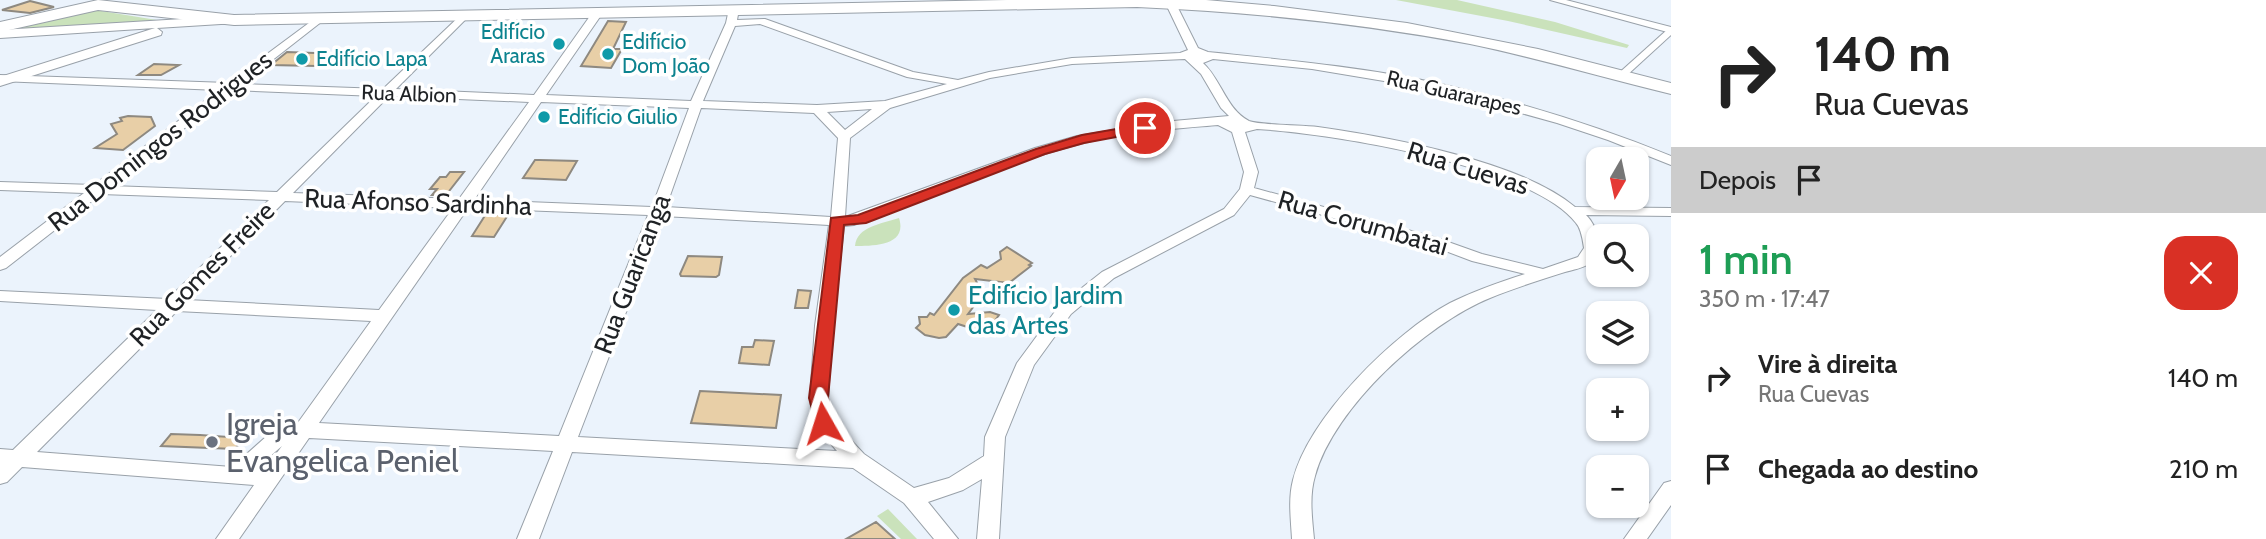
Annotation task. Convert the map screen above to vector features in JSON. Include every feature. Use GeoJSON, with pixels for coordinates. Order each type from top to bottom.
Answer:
{"type":"FeatureCollection","features":[{"type":"Feature","properties":{"kind":"main road"},"geometry":{"type":"LineString","coordinates":[[44,17],[62,7],[63,0],[98,5],[145,6],[234,20],[599,11],[733,16],[1139,1],[1180,7],[1195,3],[1389,23],[1530,51],[1671,89]]}},
{"type":"Feature","properties":{"kind":"main road"},"geometry":{"type":"LineString","coordinates":[[0,27],[128,0]]}},
{"type":"Feature","properties":{"kind":"street"},"geometry":{"type":"LineString","coordinates":[[1555,0],[1671,31]]}},
{"type":"Feature","properties":{"kind":"street"},"geometry":{"type":"LineString","coordinates":[[1168,5],[1190,55]]}},
{"type":"Feature","properties":{"kind":"street"},"geometry":{"type":"LineString","coordinates":[[228,539],[599,11]]}},
{"type":"Feature","properties":{"kind":"street","name":"Rua Gomes Freire"},"geometry":{"type":"LineString","coordinates":[[0,476],[9,457],[171,304],[465,14]]}},
{"type":"Feature","properties":{"kind":"street"},"geometry":{"type":"LineString","coordinates":[[762,14],[911,75],[961,82]]}},
{"type":"Feature","properties":{"kind":"street","name":"Rua Guaricanga"},"geometry":{"type":"LineString","coordinates":[[528,539],[696,104],[733,16]]}},
{"type":"Feature","properties":{"kind":"street","name":"Rua Domingos Rodrigues"},"geometry":{"type":"LineString","coordinates":[[0,265],[321,17]]}},
{"type":"Feature","properties":{"kind":"street"},"geometry":{"type":"LineString","coordinates":[[0,34],[234,20]]}},
{"type":"Feature","properties":{"kind":"street"},"geometry":{"type":"LineString","coordinates":[[3,80],[184,25]]}},
{"type":"Feature","properties":{"kind":"street"},"geometry":{"type":"LineString","coordinates":[[1622,75],[1671,31]]}},
{"type":"Feature","properties":{"kind":"street"},"geometry":{"type":"LineString","coordinates":[[947,539],[911,497],[856,460],[823,423],[819,398],[824,326],[844,137],[886,105],[961,82],[1055,64],[1190,55],[1207,62],[1251,172],[1247,190],[1229,212],[1108,275],[1065,310],[1027,363],[995,437],[988,539]]}},
{"type":"Feature","properties":{"kind":"street","name":"Rua Guararapes"},"geometry":{"type":"LineString","coordinates":[[1207,62],[1230,58],[1331,69],[1439,87],[1613,136],[1671,161]]}},
{"type":"Feature","properties":{"kind":"street"},"geometry":{"type":"LineString","coordinates":[[911,75],[917,82],[918,95]]}},
{"type":"Feature","properties":{"kind":"street","name":"Rua Albion"},"geometry":{"type":"LineString","coordinates":[[3,80],[817,109],[886,105]]}},
{"type":"Feature","properties":{"kind":"street"},"geometry":{"type":"LineString","coordinates":[[817,109],[844,137]]}},
{"type":"Feature","properties":{"kind":"street","name":"Rua Cuevas"},"geometry":{"type":"LineString","coordinates":[[837,221],[860,219],[1040,151],[1082,139],[1145,128],[1232,121],[1324,131],[1443,155],[1520,181],[1573,211],[1590,236],[1592,247],[1584,260],[1504,286],[1454,309],[1386,359],[1355,394],[1321,437],[1305,472],[1300,502],[1303,539]]}},
{"type":"Feature","properties":{"kind":"street","name":"Rua Afonso Sardinha"},"geometry":{"type":"LineString","coordinates":[[0,186],[656,211],[837,221]]}},
{"type":"Feature","properties":{"kind":"street","name":"Rua Corumbatai"},"geometry":{"type":"LineString","coordinates":[[1247,190],[1400,232],[1477,258],[1541,273]]}},
{"type":"Feature","properties":{"kind":"street"},"geometry":{"type":"LineString","coordinates":[[1573,211],[1671,212]]}},
{"type":"Feature","properties":{"kind":"street","name":"Rua Corumbatai"},"geometry":{"type":"LineString","coordinates":[[1477,258],[1504,286]]}},
{"type":"Feature","properties":{"kind":"street"},"geometry":{"type":"LineString","coordinates":[[0,296],[385,316]]}},
{"type":"Feature","properties":{"kind":"street"},"geometry":{"type":"LineString","coordinates":[[237,475],[276,437],[304,430],[856,460]]}},
{"type":"Feature","properties":{"kind":"street"},"geometry":{"type":"LineString","coordinates":[[9,457],[271,478]]}},
{"type":"Feature","properties":{"kind":"street"},"geometry":{"type":"LineString","coordinates":[[911,497],[948,489],[966,481],[995,458]]}},
{"type":"Feature","properties":{"kind":"street"},"geometry":{"type":"LineString","coordinates":[[1635,539],[1671,489]]}},
{"type":"Feature","properties":{"kind":"green space"},"geometry":{"type":"Polygon","coordinates":[[[1396,0],[1457,0],[1555,22],[1629,45],[1627,48],[1508,21],[1396,0]]]}},
{"type":"Feature","properties":{"kind":"green space"},"geometry":{"type":"Polygon","coordinates":[[[95,10],[163,21],[9,29],[95,10]]]}},
{"type":"Feature","properties":{"kind":"green space"},"geometry":{"type":"Polygon","coordinates":[[[899,218],[900,227],[894,239],[879,245],[855,246],[860,234],[865,230],[899,218]]]}},
{"type":"Feature","properties":{"kind":"green space"},"geometry":{"type":"Polygon","coordinates":[[[888,509],[917,539],[901,539],[877,516],[888,509]]]}},
{"type":"Feature","properties":{"kind":"building"},"geometry":{"type":"Polygon","coordinates":[[[30,1],[54,7],[30,13],[2,10],[30,1]]]}},
{"type":"Feature","properties":{"kind":"building"},"geometry":{"type":"Polygon","coordinates":[[[608,21],[626,22],[613,49],[622,49],[611,68],[581,66],[608,21]]]}},
{"type":"Feature","properties":{"kind":"building","name":"Edifício Lapa"},"geometry":{"type":"Polygon","coordinates":[[[287,52],[331,54],[317,66],[271,65],[287,52]]]}},
{"type":"Feature","properties":{"kind":"building"},"geometry":{"type":"Polygon","coordinates":[[[154,64],[179,65],[161,75],[138,75],[154,64]]]}},
{"type":"Feature","properties":{"kind":"building"},"geometry":{"type":"Polygon","coordinates":[[[128,116],[151,117],[155,126],[123,150],[95,148],[117,134],[111,124],[128,116]]]}},
{"type":"Feature","properties":{"kind":"building"},"geometry":{"type":"Polygon","coordinates":[[[535,160],[577,161],[566,180],[523,178],[535,160]]]}},
{"type":"Feature","properties":{"kind":"building"},"geometry":{"type":"Polygon","coordinates":[[[450,172],[464,172],[446,195],[432,195],[437,189],[430,189],[440,177],[446,177],[450,172]]]}},
{"type":"Feature","properties":{"kind":"building"},"geometry":{"type":"Polygon","coordinates":[[[486,214],[508,215],[494,237],[472,236],[486,214]]]}},
{"type":"Feature","properties":{"kind":"building"},"geometry":{"type":"Polygon","coordinates":[[[1007,247],[1032,263],[1009,283],[975,279],[983,294],[968,314],[990,312],[999,315],[986,333],[958,324],[946,337],[939,338],[925,335],[916,328],[920,324],[919,317],[927,317],[930,313],[934,315],[963,278],[981,265],[987,268],[1001,259],[1000,252],[1007,247]]]}},
{"type":"Feature","properties":{"kind":"building"},"geometry":{"type":"Polygon","coordinates":[[[688,256],[722,257],[719,275],[681,276],[688,256]]]}},
{"type":"Feature","properties":{"kind":"building"},"geometry":{"type":"Polygon","coordinates":[[[798,290],[811,291],[808,308],[795,308],[798,290]]]}},
{"type":"Feature","properties":{"kind":"building"},"geometry":{"type":"Polygon","coordinates":[[[755,340],[774,341],[769,365],[739,363],[742,347],[753,347],[755,340]]]}},
{"type":"Feature","properties":{"kind":"building"},"geometry":{"type":"Polygon","coordinates":[[[700,391],[781,395],[776,428],[691,423],[700,391]]]}},
{"type":"Feature","properties":{"kind":"building","name":"Igreja Evangelica Peniel"},"geometry":{"type":"Polygon","coordinates":[[[171,434],[244,438],[235,449],[161,446],[171,434]]]}},
{"type":"Feature","properties":{"kind":"building"},"geometry":{"type":"Polygon","coordinates":[[[876,522],[895,539],[846,539],[876,522]]]}},
{"type":"Feature","properties":{"kind":"place","name":"Edifício Araras"},"geometry":{"type":"Point","coordinates":[559,44]}},
{"type":"Feature","properties":{"kind":"place","name":"Edifício Dom João"},"geometry":{"type":"Point","coordinates":[608,54]}},
{"type":"Feature","properties":{"kind":"place","name":"Edifício Lapa"},"geometry":{"type":"Point","coordinates":[302,59]}},
{"type":"Feature","properties":{"kind":"place","name":"Edifício Giulio"},"geometry":{"type":"Point","coordinates":[544,117]}},
{"type":"Feature","properties":{"kind":"place","name":"Edifício Jardim das Artes"},"geometry":{"type":"Point","coordinates":[954,310]}},
{"type":"Feature","properties":{"kind":"place","name":"Igreja Evangelica Peniel"},"geometry":{"type":"Point","coordinates":[212,442]}},
{"type":"Feature","properties":{"kind":"route"},"geometry":{"type":"LineString","coordinates":[[823,423],[819,398],[820,374],[837,221],[860,219],[1040,151],[1082,139],[1145,128]]}}]}
